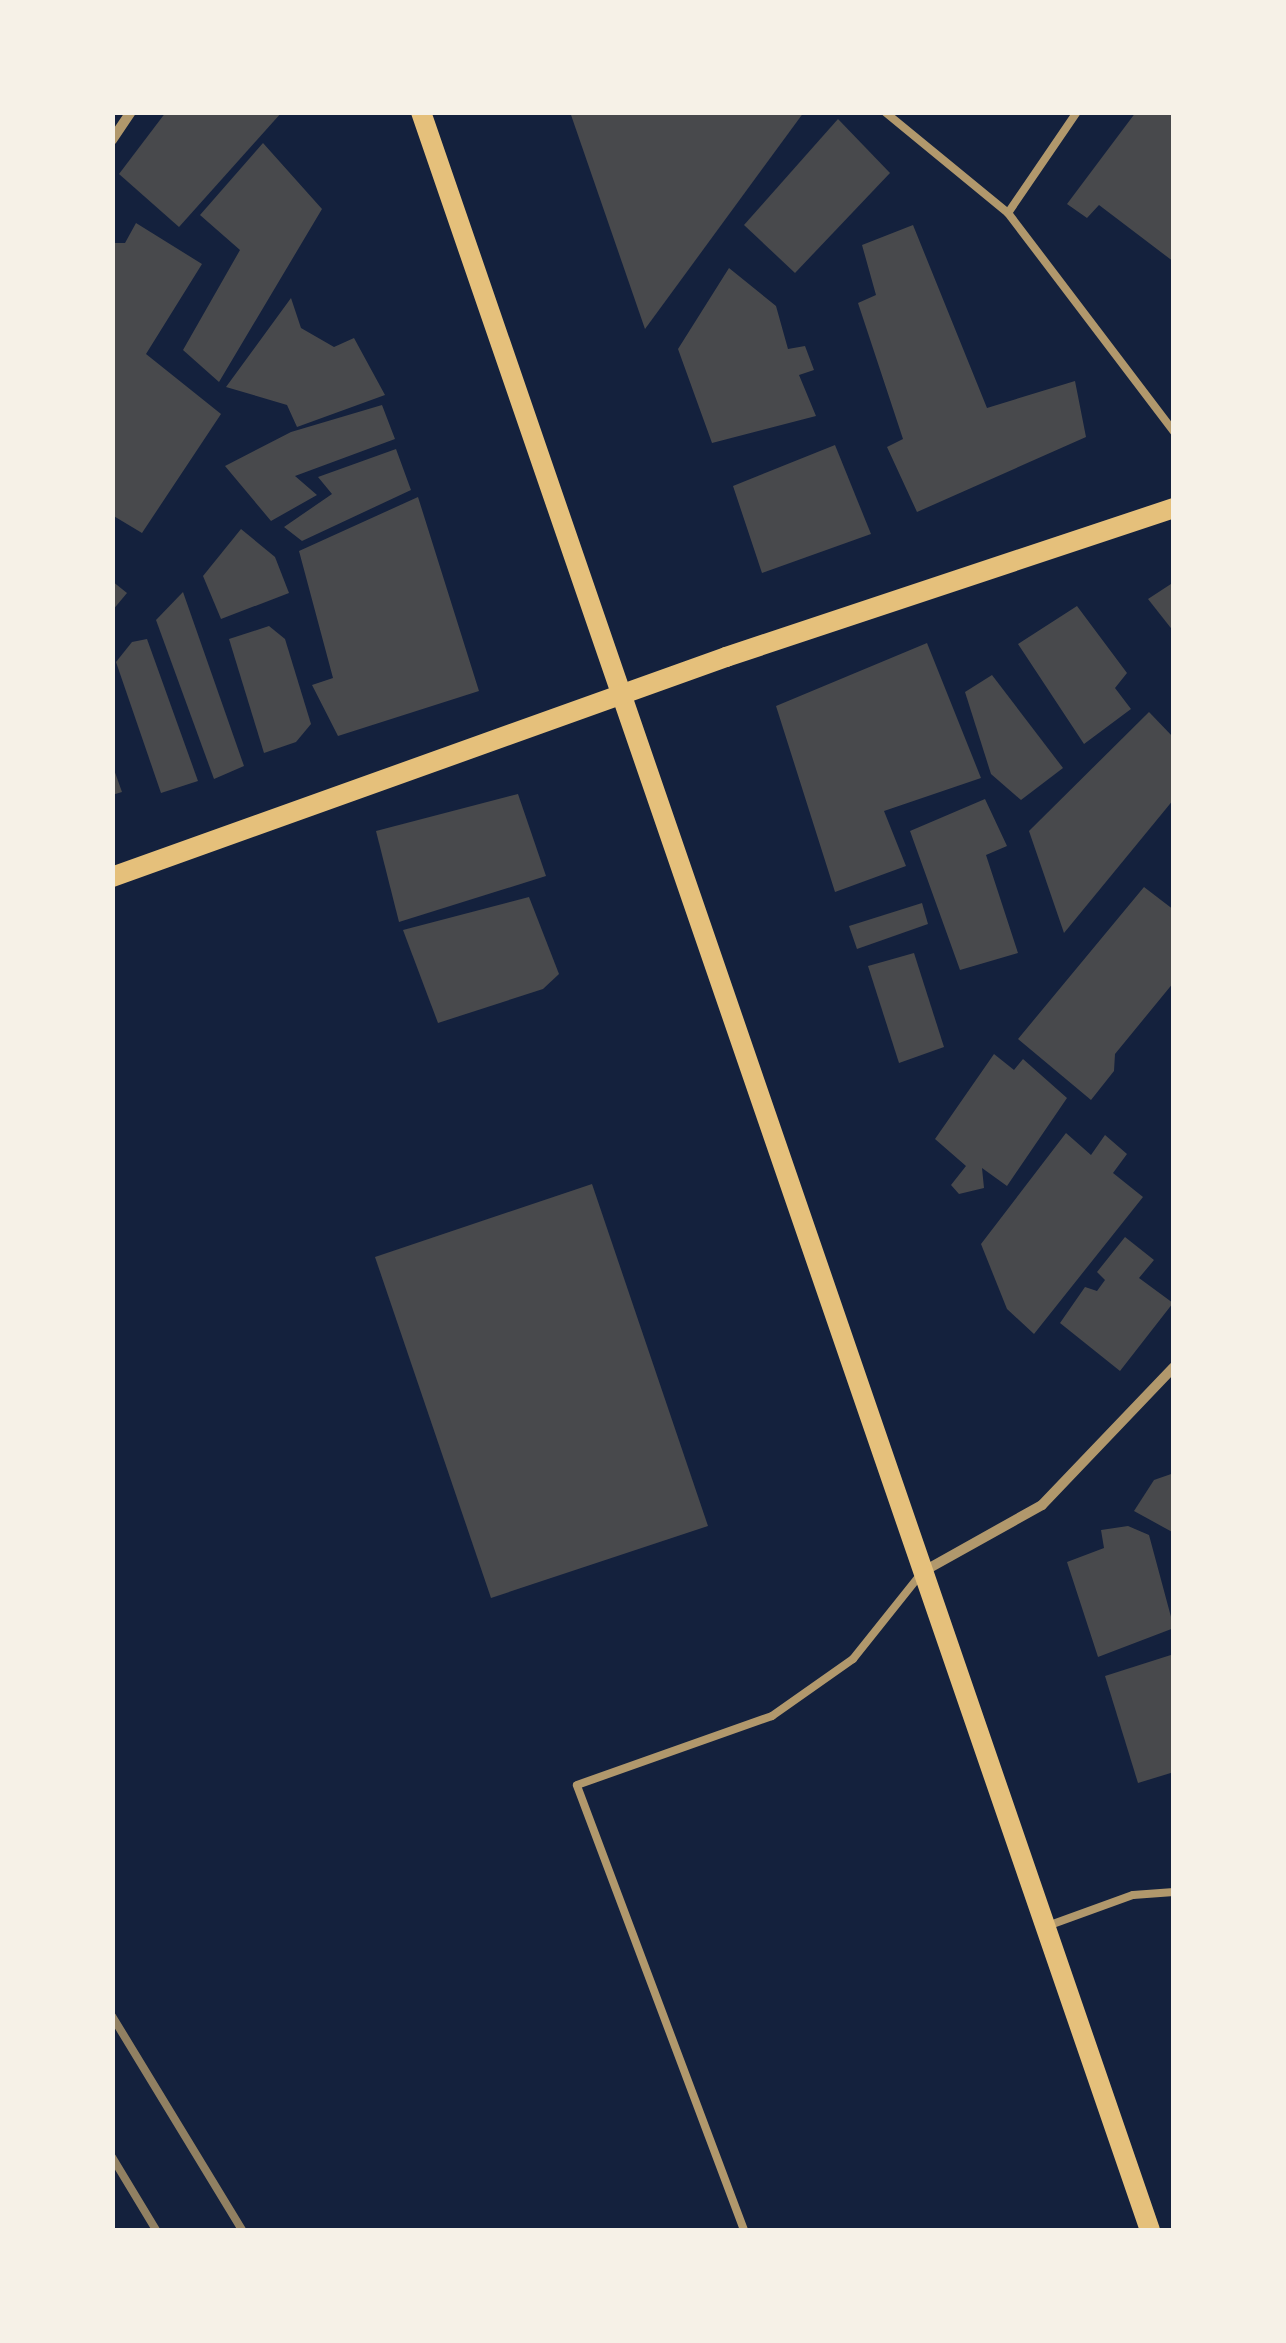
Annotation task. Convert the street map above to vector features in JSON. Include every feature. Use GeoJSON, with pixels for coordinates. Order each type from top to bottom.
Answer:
{"type":"FeatureCollection","features":[{"type":"Feature","properties":{"kind":"main road"},"geometry":{"type":"LineString","coordinates":[[421,112],[1150,2230]]}},
{"type":"Feature","properties":{"kind":"main road"},"geometry":{"type":"LineString","coordinates":[[112,877],[622,699],[726,657],[1174,508]]}},
{"type":"Feature","properties":{"kind":"street"},"geometry":{"type":"LineString","coordinates":[[112,140],[130,112]]}},
{"type":"Feature","properties":{"kind":"street"},"geometry":{"type":"LineString","coordinates":[[923,1571],[1010,1528],[1042,1505],[1174,1367]]}},
{"type":"Feature","properties":{"kind":"lane"},"geometry":{"type":"LineString","coordinates":[[885,112],[1008,213],[1174,432]]}},
{"type":"Feature","properties":{"kind":"lane"},"geometry":{"type":"LineString","coordinates":[[1008,213],[1077,112]]}},
{"type":"Feature","properties":{"kind":"lane"},"geometry":{"type":"LineString","coordinates":[[744,2230],[577,1785],[772,1716],[853,1660],[923,1571]]}},
{"type":"Feature","properties":{"kind":"lane"},"geometry":{"type":"LineString","coordinates":[[1046,1927],[1133,1895],[1174,1892]]}},
{"type":"Feature","properties":{"kind":"building"},"geometry":{"type":"Polygon","coordinates":[[[166,112],[282,112],[179,227],[119,174],[166,112]]]}},
{"type":"Feature","properties":{"kind":"building"},"geometry":{"type":"Polygon","coordinates":[[[570,112],[804,112],[645,329],[570,112]]]}},
{"type":"Feature","properties":{"kind":"building"},"geometry":{"type":"Polygon","coordinates":[[[1136,112],[1174,112],[1174,262],[1099,205],[1087,218],[1067,204],[1136,112]]]}},
{"type":"Feature","properties":{"kind":"building"},"geometry":{"type":"Polygon","coordinates":[[[838,119],[890,173],[795,273],[744,225],[838,119]]]}},
{"type":"Feature","properties":{"kind":"building"},"geometry":{"type":"Polygon","coordinates":[[[263,143],[322,209],[219,382],[183,350],[240,250],[200,215],[263,143]]]}},
{"type":"Feature","properties":{"kind":"building"},"geometry":{"type":"Polygon","coordinates":[[[136,223],[202,264],[146,354],[221,414],[142,533],[112,515],[112,243],[125,243],[136,223]]]}},
{"type":"Feature","properties":{"kind":"building"},"geometry":{"type":"Polygon","coordinates":[[[913,225],[987,408],[1075,381],[1086,437],[917,512],[887,447],[903,439],[858,303],[876,295],[862,245],[913,225]]]}},
{"type":"Feature","properties":{"kind":"building"},"geometry":{"type":"Polygon","coordinates":[[[729,268],[776,306],[788,349],[805,346],[814,370],[799,375],[816,416],[712,443],[678,349],[729,268]]]}},
{"type":"Feature","properties":{"kind":"building"},"geometry":{"type":"Polygon","coordinates":[[[291,298],[301,328],[334,347],[354,338],[385,395],[297,427],[287,405],[226,387],[291,298]]]}},
{"type":"Feature","properties":{"kind":"building"},"geometry":{"type":"Polygon","coordinates":[[[382,405],[395,439],[295,476],[317,495],[271,521],[225,466],[291,432],[382,405]]]}},
{"type":"Feature","properties":{"kind":"building"},"geometry":{"type":"Polygon","coordinates":[[[835,445],[871,534],[762,573],[733,486],[835,445]]]}},
{"type":"Feature","properties":{"kind":"building"},"geometry":{"type":"Polygon","coordinates":[[[396,449],[411,490],[302,541],[284,527],[332,494],[318,477],[396,449]]]}},
{"type":"Feature","properties":{"kind":"building"},"geometry":{"type":"Polygon","coordinates":[[[418,497],[479,691],[338,736],[312,685],[333,678],[299,551],[418,497]]]}},
{"type":"Feature","properties":{"kind":"building"},"geometry":{"type":"Polygon","coordinates":[[[241,529],[275,557],[289,593],[221,619],[203,576],[241,529]]]}},
{"type":"Feature","properties":{"kind":"building"},"geometry":{"type":"Polygon","coordinates":[[[112,581],[127,593],[112,611],[112,581]]]}},
{"type":"Feature","properties":{"kind":"building"},"geometry":{"type":"Polygon","coordinates":[[[1174,582],[1174,632],[1148,599],[1174,582]]]}},
{"type":"Feature","properties":{"kind":"building"},"geometry":{"type":"Polygon","coordinates":[[[183,592],[244,766],[214,779],[156,620],[183,592]]]}},
{"type":"Feature","properties":{"kind":"building"},"geometry":{"type":"Polygon","coordinates":[[[1077,606],[1127,673],[1115,688],[1131,709],[1084,744],[1018,644],[1077,606]]]}},
{"type":"Feature","properties":{"kind":"building"},"geometry":{"type":"Polygon","coordinates":[[[269,626],[285,639],[311,724],[296,742],[264,753],[229,639],[269,626]]]}},
{"type":"Feature","properties":{"kind":"building"},"geometry":{"type":"Polygon","coordinates":[[[147,639],[198,781],[161,793],[116,662],[132,642],[147,639]]]}},
{"type":"Feature","properties":{"kind":"building"},"geometry":{"type":"Polygon","coordinates":[[[927,643],[981,778],[884,811],[906,866],[835,892],[776,706],[927,643]]]}},
{"type":"Feature","properties":{"kind":"building"},"geometry":{"type":"Polygon","coordinates":[[[992,675],[1063,768],[1021,800],[991,774],[965,692],[992,675]]]}},
{"type":"Feature","properties":{"kind":"building"},"geometry":{"type":"Polygon","coordinates":[[[1149,712],[1174,738],[1174,799],[1064,933],[1029,831],[1149,712]]]}},
{"type":"Feature","properties":{"kind":"building"},"geometry":{"type":"Polygon","coordinates":[[[112,764],[122,792],[112,795],[112,764]]]}},
{"type":"Feature","properties":{"kind":"building"},"geometry":{"type":"Polygon","coordinates":[[[518,794],[546,876],[399,922],[376,831],[518,794]]]}},
{"type":"Feature","properties":{"kind":"building"},"geometry":{"type":"Polygon","coordinates":[[[985,799],[1007,846],[986,855],[1018,953],[960,970],[910,831],[985,799]]]}},
{"type":"Feature","properties":{"kind":"building"},"geometry":{"type":"Polygon","coordinates":[[[1144,887],[1174,910],[1174,982],[1115,1054],[1114,1071],[1091,1100],[1018,1039],[1144,887]]]}},
{"type":"Feature","properties":{"kind":"building"},"geometry":{"type":"Polygon","coordinates":[[[529,897],[559,974],[543,989],[438,1023],[403,930],[529,897]]]}},
{"type":"Feature","properties":{"kind":"building"},"geometry":{"type":"Polygon","coordinates":[[[922,903],[928,924],[857,949],[849,926],[922,903]]]}},
{"type":"Feature","properties":{"kind":"building"},"geometry":{"type":"Polygon","coordinates":[[[914,953],[944,1047],[899,1063],[868,966],[914,953]]]}},
{"type":"Feature","properties":{"kind":"building"},"geometry":{"type":"Polygon","coordinates":[[[994,1054],[1014,1070],[1023,1059],[1067,1098],[1007,1186],[982,1168],[984,1188],[959,1194],[951,1185],[966,1166],[935,1139],[994,1054]]]}},
{"type":"Feature","properties":{"kind":"building"},"geometry":{"type":"Polygon","coordinates":[[[1066,1133],[1091,1155],[1105,1135],[1127,1154],[1113,1173],[1143,1197],[1034,1334],[1007,1309],[981,1244],[1066,1133]]]}},
{"type":"Feature","properties":{"kind":"building"},"geometry":{"type":"Polygon","coordinates":[[[592,1184],[708,1526],[491,1598],[375,1257],[592,1184]]]}},
{"type":"Feature","properties":{"kind":"building"},"geometry":{"type":"Polygon","coordinates":[[[1125,1237],[1154,1260],[1139,1278],[1173,1303],[1120,1371],[1060,1323],[1085,1287],[1097,1291],[1105,1280],[1097,1272],[1125,1237]]]}},
{"type":"Feature","properties":{"kind":"building"},"geometry":{"type":"Polygon","coordinates":[[[1174,1473],[1174,1533],[1134,1511],[1154,1480],[1174,1473]]]}},
{"type":"Feature","properties":{"kind":"building"},"geometry":{"type":"Polygon","coordinates":[[[1128,1526],[1149,1535],[1174,1628],[1098,1657],[1067,1562],[1104,1548],[1101,1530],[1128,1526]]]}},
{"type":"Feature","properties":{"kind":"building"},"geometry":{"type":"Polygon","coordinates":[[[1174,1654],[1174,1772],[1138,1783],[1105,1676],[1174,1654]]]}},
{"type":"Feature","properties":{"kind":"railway"},"geometry":{"type":"LineString","coordinates":[[112,2016],[242,2230]]}},
{"type":"Feature","properties":{"kind":"railway"},"geometry":{"type":"LineString","coordinates":[[112,2157],[156,2230]]}}]}
